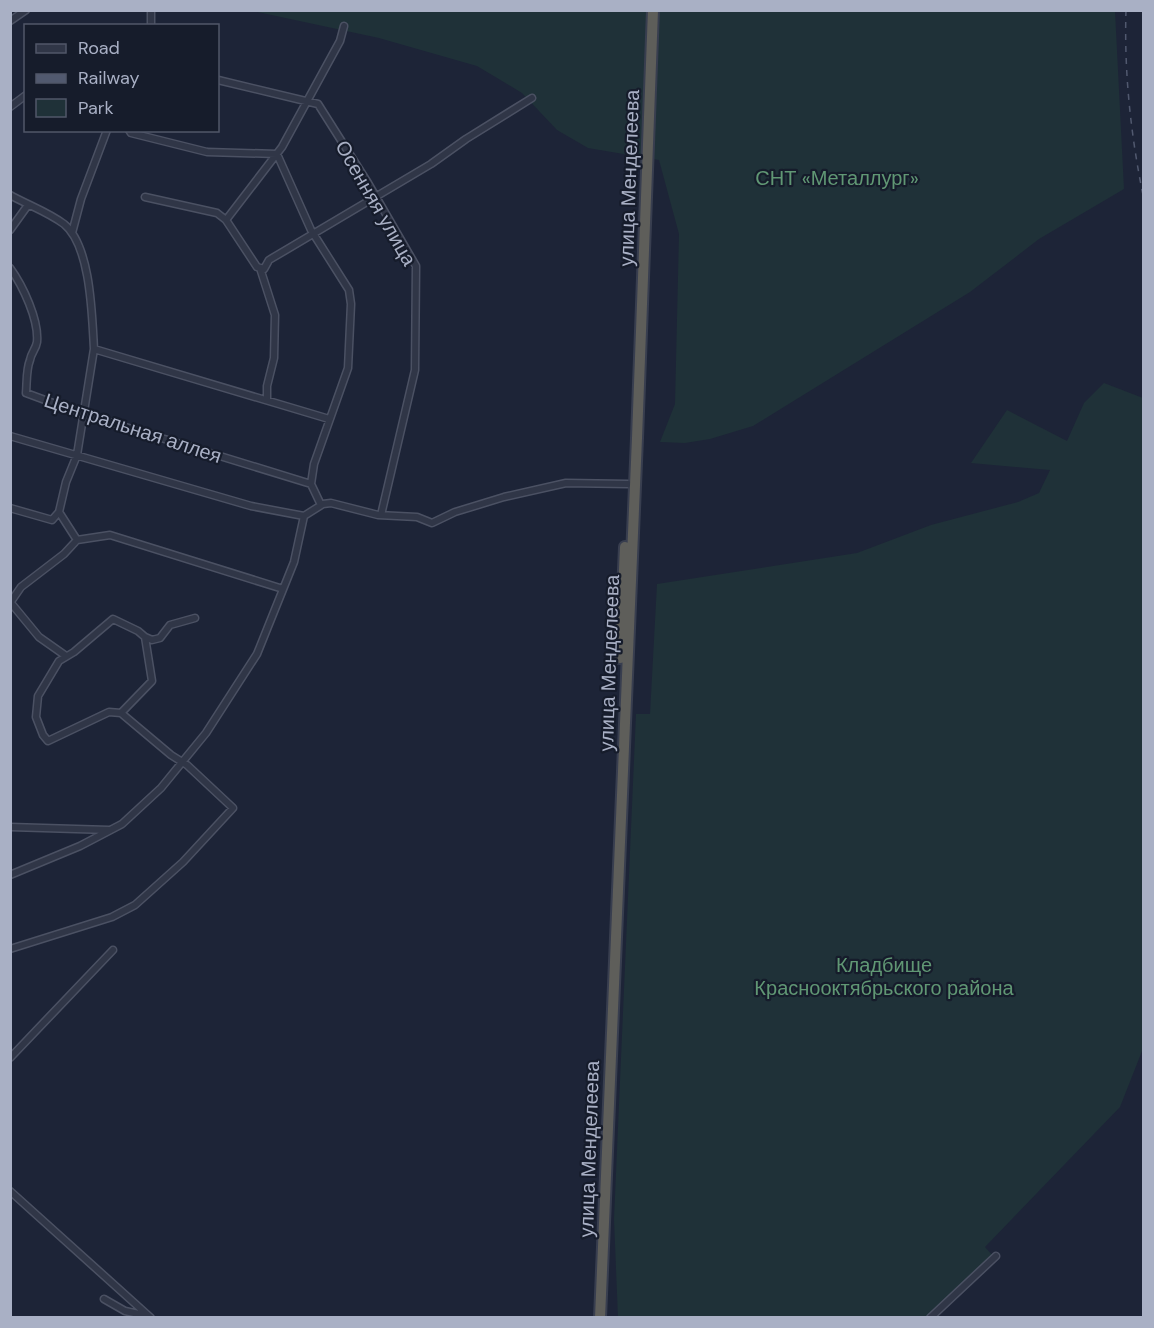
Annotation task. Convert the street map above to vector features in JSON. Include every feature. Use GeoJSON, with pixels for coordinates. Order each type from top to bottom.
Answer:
{"type":"FeatureCollection","features":[{"type":"Feature","properties":{"kind":"highway","name":"улица Менделеева"},"geometry":{"type":"LineString","coordinates":[[595,1317],[646,10]]}},
{"type":"Feature","properties":{"kind":"highway","name":"улица Менделеева"},"geometry":{"type":"LineString","coordinates":[[600,1317],[653,10]]}},
{"type":"Feature","properties":{"kind":"street"},"geometry":{"type":"LineString","coordinates":[[10,21],[26,10]]}},
{"type":"Feature","properties":{"kind":"street"},"geometry":{"type":"LineString","coordinates":[[226,220],[276,154],[340,41],[344,26]]}},
{"type":"Feature","properties":{"kind":"street","name":"Осенняя улица"},"geometry":{"type":"LineString","coordinates":[[219,80],[318,104],[416,266],[415,370],[381,515]]}},
{"type":"Feature","properties":{"kind":"street"},"geometry":{"type":"LineString","coordinates":[[10,107],[24,96]]}},
{"type":"Feature","properties":{"kind":"street"},"geometry":{"type":"LineString","coordinates":[[260,268],[264,269],[269,260],[431,164],[532,98]]}},
{"type":"Feature","properties":{"kind":"street"},"geometry":{"type":"LineString","coordinates":[[72,233],[81,199],[106,132]]}},
{"type":"Feature","properties":{"kind":"street"},"geometry":{"type":"LineString","coordinates":[[131,132],[207,152],[276,154]]}},
{"type":"Feature","properties":{"kind":"street"},"geometry":{"type":"LineString","coordinates":[[276,154],[313,234],[348,290],[351,304],[348,368],[314,464],[311,484],[321,505]]}},
{"type":"Feature","properties":{"kind":"street"},"geometry":{"type":"LineString","coordinates":[[10,195],[51,216],[65,225],[72,233],[86,268],[91,297],[94,349],[77,454],[66,482],[59,512],[52,520],[10,508]]}},
{"type":"Feature","properties":{"kind":"street"},"geometry":{"type":"LineString","coordinates":[[145,197],[217,213],[226,220],[260,268],[275,315],[274,358],[267,386],[267,400]]}},
{"type":"Feature","properties":{"kind":"street"},"geometry":{"type":"LineString","coordinates":[[10,230],[28,205]]}},
{"type":"Feature","properties":{"kind":"street","name":"Центральная аллея"},"geometry":{"type":"LineString","coordinates":[[10,268],[22,284],[37,340],[30,359],[26,393],[311,484]]}},
{"type":"Feature","properties":{"kind":"street"},"geometry":{"type":"LineString","coordinates":[[94,349],[329,419]]}},
{"type":"Feature","properties":{"kind":"street","name":"Центральная аллея"},"geometry":{"type":"LineString","coordinates":[[10,436],[251,506],[304,516]]}},
{"type":"Feature","properties":{"kind":"street"},"geometry":{"type":"LineString","coordinates":[[10,867],[12,875],[80,846],[122,824],[161,788],[223,708],[257,654],[294,562],[304,516],[321,505],[331,503],[381,515],[417,517],[432,523],[455,512],[504,497],[566,483],[628,484]]}},
{"type":"Feature","properties":{"kind":"street"},"geometry":{"type":"LineString","coordinates":[[59,512],[77,540]]}},
{"type":"Feature","properties":{"kind":"street"},"geometry":{"type":"LineString","coordinates":[[66,656],[39,637],[11,603],[21,587],[64,554],[77,540],[110,535],[282,589]]}},
{"type":"Feature","properties":{"kind":"street"},"geometry":{"type":"LineString","coordinates":[[10,949],[112,917],[135,905],[183,862],[234,808],[121,712],[109,712],[48,741],[36,717],[38,696],[58,661],[74,652],[113,619],[152,640],[160,638],[170,625],[195,618]]}},
{"type":"Feature","properties":{"kind":"street"},"geometry":{"type":"LineString","coordinates":[[121,712],[152,681],[146,637]]}},
{"type":"Feature","properties":{"kind":"street"},"geometry":{"type":"LineString","coordinates":[[10,827],[110,830]]}},
{"type":"Feature","properties":{"kind":"street"},"geometry":{"type":"LineString","coordinates":[[10,1058],[113,950]]}},
{"type":"Feature","properties":{"kind":"street"},"geometry":{"type":"LineString","coordinates":[[10,1191],[151,1317]]}},
{"type":"Feature","properties":{"kind":"street"},"geometry":{"type":"LineString","coordinates":[[930,1317],[996,1256]]}},
{"type":"Feature","properties":{"kind":"street"},"geometry":{"type":"LineString","coordinates":[[104,1299],[124,1311],[151,1317]]}},
{"type":"Feature","properties":{"kind":"green space","name":"СНТ «Металлург»"},"geometry":{"type":"Polygon","coordinates":[[[253,11],[1115,11],[1124,189],[1039,239],[970,292],[753,426],[710,439],[685,443],[660,442],[675,404],[679,234],[659,160],[588,148],[557,130],[522,93],[477,66],[379,38],[253,11]]]}},
{"type":"Feature","properties":{"kind":"green space","name":"Кладбище Краснооктябрьского района"},"geometry":{"type":"Polygon","coordinates":[[[1104,383],[1143,398],[1144,1046],[1120,1107],[985,1247],[993,1256],[926,1317],[618,1318],[614,1219],[636,714],[650,714],[657,584],[857,553],[931,525],[1018,502],[1039,493],[1050,470],[971,463],[1007,410],[1067,441],[1084,403],[1104,383]]]}},
{"type":"Feature","properties":{"kind":"railway"},"geometry":{"type":"LineString","coordinates":[[1126,10],[1129,105],[1144,200]]}}]}
